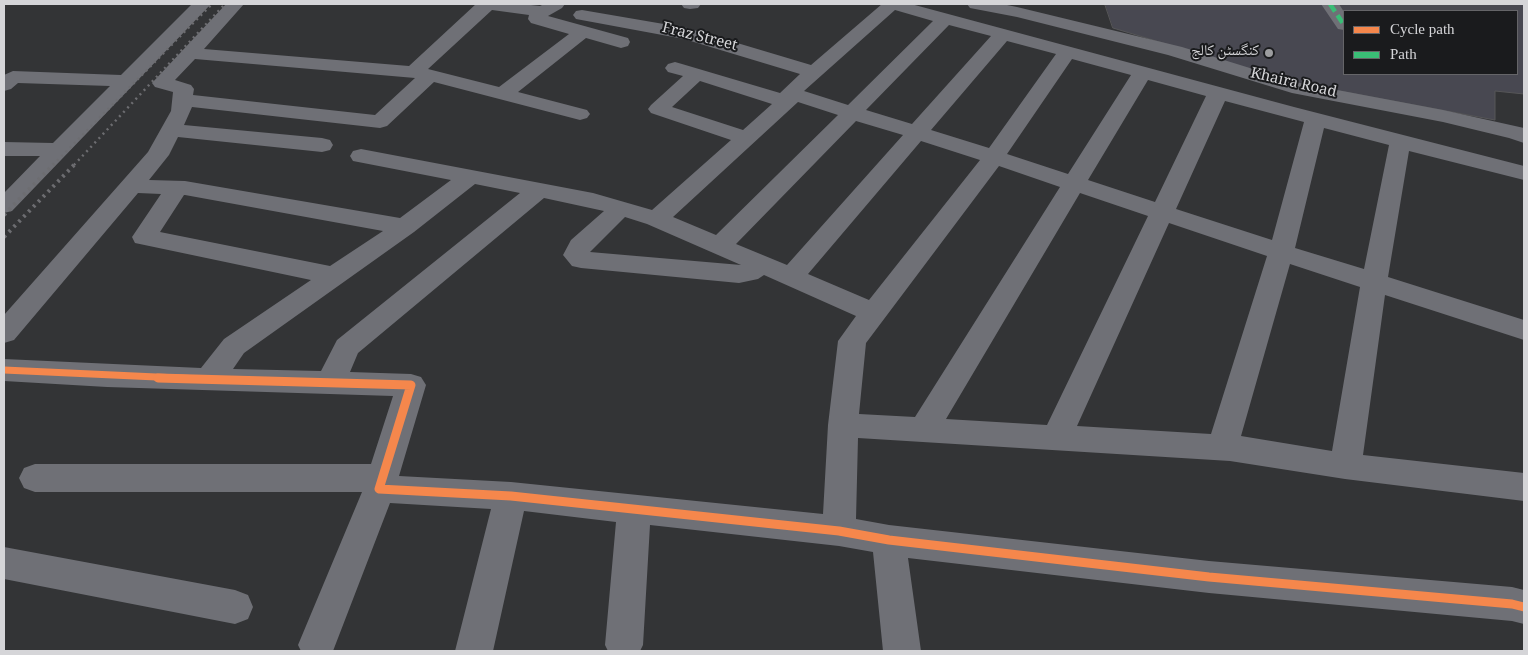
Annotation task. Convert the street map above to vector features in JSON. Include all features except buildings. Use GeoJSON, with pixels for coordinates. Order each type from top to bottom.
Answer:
{"type":"FeatureCollection","features":[{"type":"Feature","properties":{"kind":"street"},"geometry":{"type":"LineString","coordinates":[[4,206],[202,4]]}},
{"type":"Feature","properties":{"kind":"street"},"geometry":{"type":"LineString","coordinates":[[4,333],[158,155],[181,112],[184,88],[162,84],[235,4]]}},
{"type":"Feature","properties":{"kind":"street"},"geometry":{"type":"LineString","coordinates":[[183,100],[380,122],[487,4],[550,8]]}},
{"type":"Feature","properties":{"kind":"street"},"geometry":{"type":"LineString","coordinates":[[656,219],[790,98],[790,94],[814,72],[892,4],[1143,71],[1315,120],[1524,173]]}},
{"type":"Feature","properties":{"kind":"street","name":"Khaira Road"},"geometry":{"type":"LineString","coordinates":[[976,4],[1017,12],[1175,51],[1292,86],[1443,116],[1516,133],[1524,137]]}},
{"type":"Feature","properties":{"kind":"street"},"geometry":{"type":"LineString","coordinates":[[1330,4],[1343,24]]}},
{"type":"Feature","properties":{"kind":"street"},"geometry":{"type":"LineString","coordinates":[[550,8],[538,15],[537,19],[582,24],[621,42]]}},
{"type":"Feature","properties":{"kind":"street"},"geometry":{"type":"LineString","coordinates":[[720,246],[946,18]]}},
{"type":"Feature","properties":{"kind":"street"},"geometry":{"type":"LineString","coordinates":[[503,94],[582,24]]}},
{"type":"Feature","properties":{"kind":"street","name":"Fraz Street"},"geometry":{"type":"LineString","coordinates":[[582,24],[687,34],[814,72]]}},
{"type":"Feature","properties":{"kind":"street"},"geometry":{"type":"LineString","coordinates":[[791,276],[1003,34]]}},
{"type":"Feature","properties":{"kind":"street"},"geometry":{"type":"LineString","coordinates":[[839,531],[843,424],[852,341],[994,157],[1068,51]]}},
{"type":"Feature","properties":{"kind":"street"},"geometry":{"type":"LineString","coordinates":[[190,53],[422,74],[580,114]]}},
{"type":"Feature","properties":{"kind":"street"},"geometry":{"type":"LineString","coordinates":[[675,68],[851,112],[916,132],[1524,330]]}},
{"type":"Feature","properties":{"kind":"street"},"geometry":{"type":"LineString","coordinates":[[924,431],[1143,71]]}},
{"type":"Feature","properties":{"kind":"street"},"geometry":{"type":"LineString","coordinates":[[697,74],[658,108],[746,138]]}},
{"type":"Feature","properties":{"kind":"street"},"geometry":{"type":"LineString","coordinates":[[7,80],[126,81]]}},
{"type":"Feature","properties":{"kind":"street"},"geometry":{"type":"LineString","coordinates":[[1056,439],[1218,93]]}},
{"type":"Feature","properties":{"kind":"street"},"geometry":{"type":"LineString","coordinates":[[1230,448],[1226,436],[1281,252],[1315,120]]}},
{"type":"Feature","properties":{"kind":"street"},"geometry":{"type":"LineString","coordinates":[[171,130],[322,145]]}},
{"type":"Feature","properties":{"kind":"street"},"geometry":{"type":"LineString","coordinates":[[1345,466],[1374,282],[1400,142]]}},
{"type":"Feature","properties":{"kind":"street"},"geometry":{"type":"LineString","coordinates":[[4,149],[58,150]]}},
{"type":"Feature","properties":{"kind":"street"},"geometry":{"type":"LineString","coordinates":[[361,156],[593,200],[656,219],[874,312]]}},
{"type":"Feature","properties":{"kind":"street"},"geometry":{"type":"LineString","coordinates":[[209,379],[234,346],[405,227],[470,177]]}},
{"type":"Feature","properties":{"kind":"street"},"geometry":{"type":"LineString","coordinates":[[132,186],[177,188],[405,227]]}},
{"type":"Feature","properties":{"kind":"street"},"geometry":{"type":"LineString","coordinates":[[177,188],[144,237],[334,276]]}},
{"type":"Feature","properties":{"kind":"street"},"geometry":{"type":"LineString","coordinates":[[330,383],[347,347],[538,190]]}},
{"type":"Feature","properties":{"kind":"street"},"geometry":{"type":"LineString","coordinates":[[620,209],[580,246],[576,255],[581,260],[738,274],[749,273],[762,264]]}},
{"type":"Feature","properties":{"kind":"street"},"geometry":{"type":"LineString","coordinates":[[4,370],[107,376],[411,385],[381,483],[317,645]]}},
{"type":"Feature","properties":{"kind":"street"},"geometry":{"type":"LineString","coordinates":[[843,424],[924,431],[1230,448],[1345,466],[1524,487]]}},
{"type":"Feature","properties":{"kind":"street"},"geometry":{"type":"LineString","coordinates":[[35,478],[381,483],[839,531],[889,540],[1209,577],[1512,604],[1524,607]]}},
{"type":"Feature","properties":{"kind":"street"},"geometry":{"type":"LineString","coordinates":[[474,651],[511,496]]}},
{"type":"Feature","properties":{"kind":"street"},"geometry":{"type":"LineString","coordinates":[[624,645],[634,510]]}},
{"type":"Feature","properties":{"kind":"street"},"geometry":{"type":"LineString","coordinates":[[889,540],[902,651]]}},
{"type":"Feature","properties":{"kind":"street"},"geometry":{"type":"LineString","coordinates":[[4,563],[235,607]]}},
{"type":"Feature","properties":{"kind":"railway"},"geometry":{"type":"LineString","coordinates":[[53,165],[212,4]]}},
{"type":"Feature","properties":{"kind":"railway"},"geometry":{"type":"LineString","coordinates":[[74,165],[225,4]]}},
{"type":"Feature","properties":{"kind":"railway"},"geometry":{"type":"LineString","coordinates":[[4,215],[54,164]]}},
{"type":"Feature","properties":{"kind":"railway"},"geometry":{"type":"LineString","coordinates":[[4,237],[75,164]]}},
{"type":"Feature","properties":{"kind":"marked path"},"geometry":{"type":"LineString","coordinates":[[1330,4],[1343,24]]}},
{"type":"Feature","properties":{"kind":"cycle path"},"geometry":{"type":"LineString","coordinates":[[4,370],[107,376],[411,385],[379,489],[511,496],[839,531],[889,540],[1209,577],[1512,604],[1524,607]]}},
{"type":"Feature","properties":{"kind":"place","name":"کنگسٹن کالج"},"geometry":{"type":"Point","coordinates":[1269,53]}}]}
